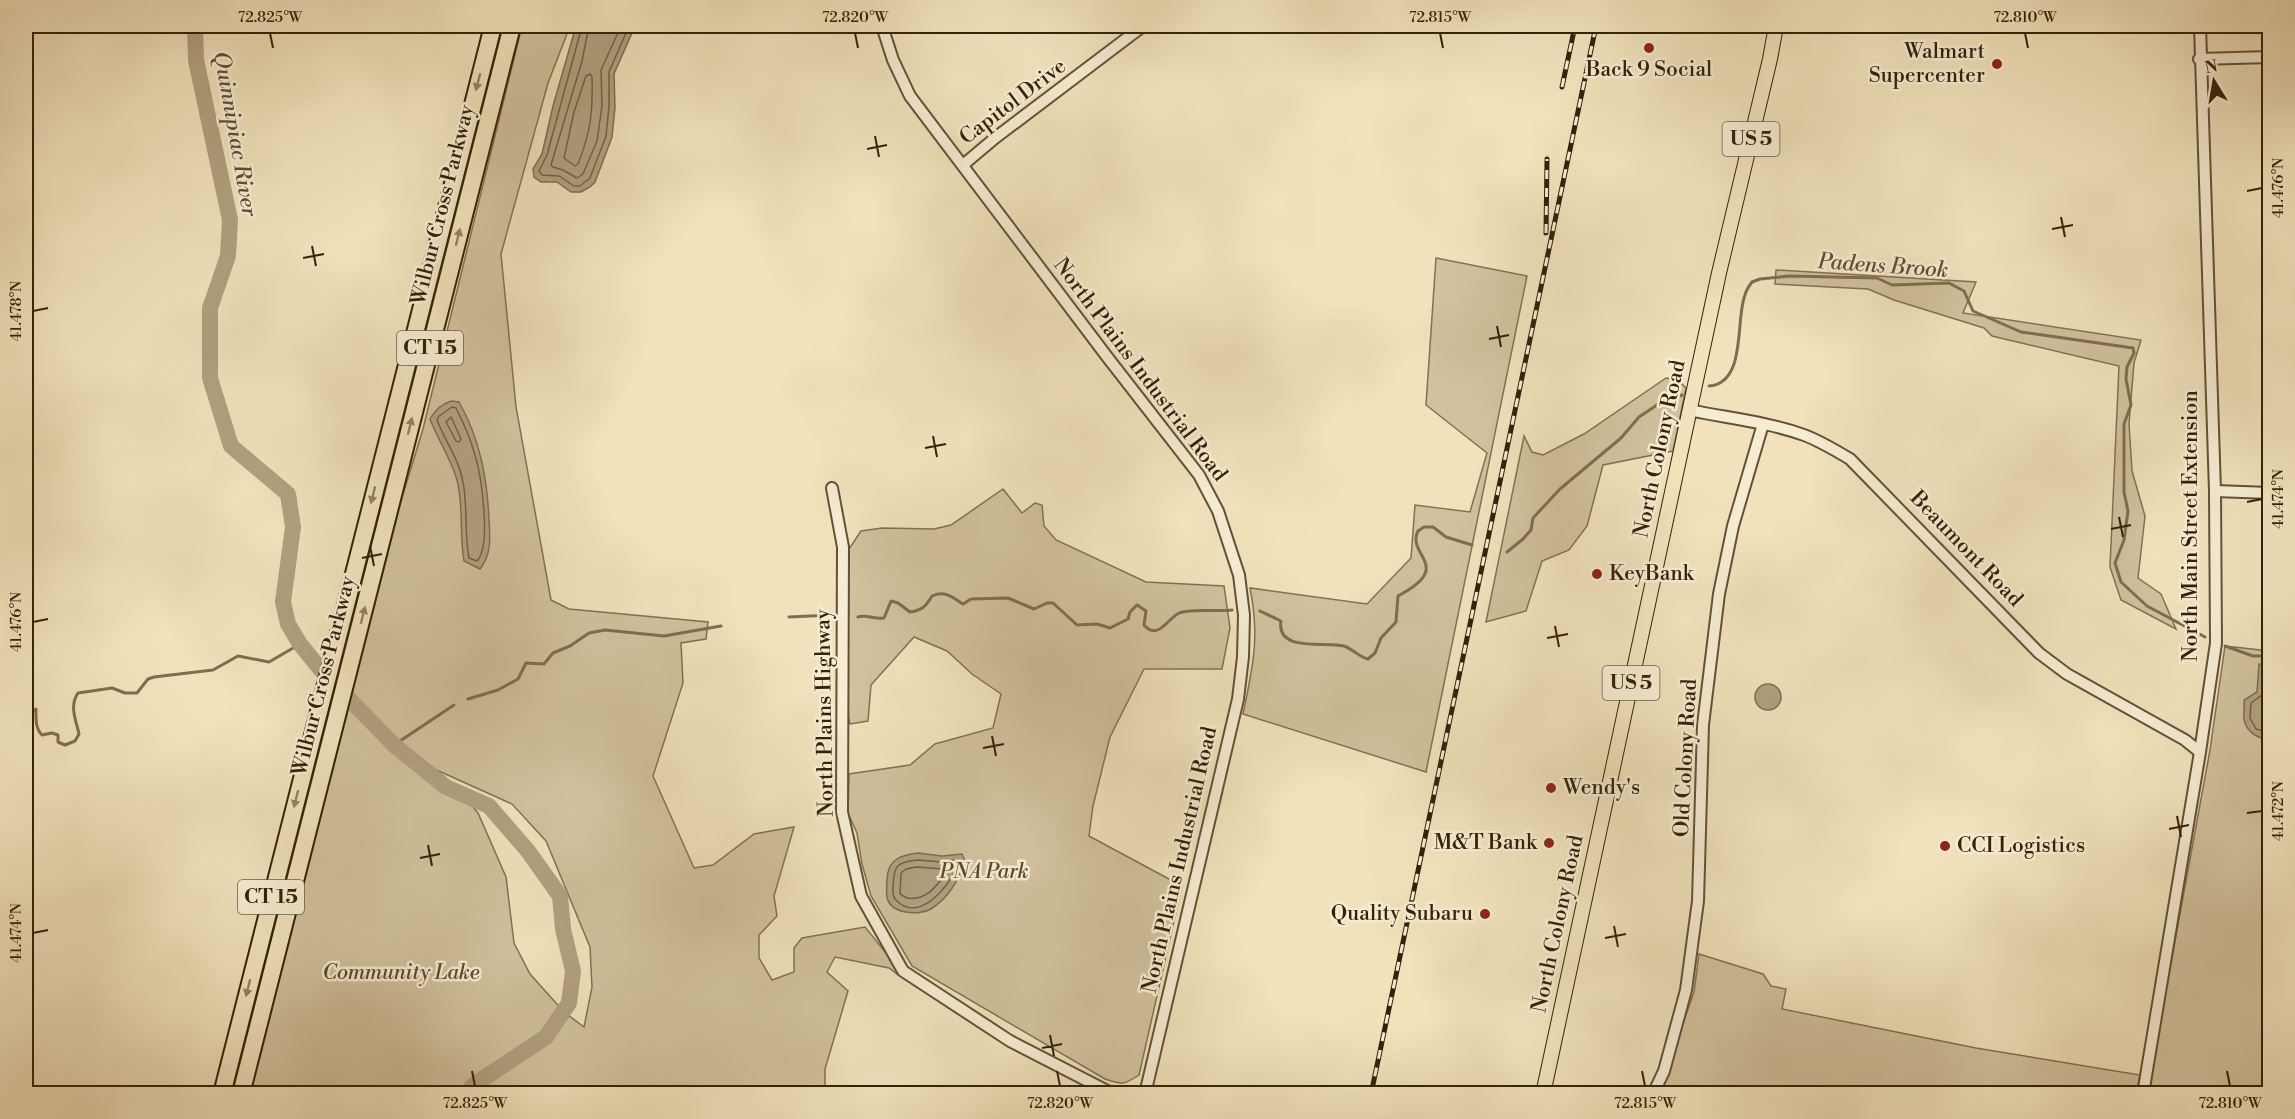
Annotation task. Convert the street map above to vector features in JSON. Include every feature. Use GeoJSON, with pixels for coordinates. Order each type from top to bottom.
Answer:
{"type":"FeatureCollection","features":[{"type":"Feature","properties":{"kind":"highway","name":"Wilbur Cross Parkway"},"geometry":{"type":"LineString","coordinates":[[222,1094],[493,26]]}},
{"type":"Feature","properties":{"kind":"highway","name":"Wilbur Cross Parkway"},"geometry":{"type":"LineString","coordinates":[[241,1094],[512,26]]}},
{"type":"Feature","properties":{"kind":"main road","name":"North Colony Road"},"geometry":{"type":"LineString","coordinates":[[1543,1094],[1689,410],[1776,26]]}},
{"type":"Feature","properties":{"kind":"street","name":"North Plains Industrial Road"},"geometry":{"type":"LineString","coordinates":[[882,26],[892,60],[910,96],[1199,475],[1218,511],[1239,575],[1244,615],[1244,657],[1238,699],[1145,1094]]}},
{"type":"Feature","properties":{"kind":"street","name":"Capitol Drive"},"geometry":{"type":"LineString","coordinates":[[963,165],[995,138],[1143,26]]}},
{"type":"Feature","properties":{"kind":"street","name":"North Main Street Extension"},"geometry":{"type":"LineString","coordinates":[[2143,1094],[2216,643],[2215,491],[2199,59],[2200,26]]}},
{"type":"Feature","properties":{"kind":"street"},"geometry":{"type":"LineString","coordinates":[[2199,59],[2270,57]]}},
{"type":"Feature","properties":{"kind":"street","name":"Beaumont Road"},"geometry":{"type":"LineString","coordinates":[[1689,410],[1763,424],[1804,435],[1850,459],[2039,653],[2067,674],[2185,740],[2200,752]]}},
{"type":"Feature","properties":{"kind":"street","name":"Old Colony Road"},"geometry":{"type":"LineString","coordinates":[[1653,1094],[1664,1071],[1686,990],[1697,913],[1703,725],[1719,594],[1733,526],[1763,424]]}},
{"type":"Feature","properties":{"kind":"street","name":"North Plains Highway"},"geometry":{"type":"LineString","coordinates":[[832,488],[843,547],[842,812],[861,896],[903,970],[1010,1041],[1113,1094]]}},
{"type":"Feature","properties":{"kind":"street"},"geometry":{"type":"LineString","coordinates":[[2215,491],[2270,493]]}},
{"type":"Feature","properties":{"kind":"green space","name":"Community Lake"},"geometry":{"type":"Polygon","coordinates":[[[522,26],[570,26],[548,83],[501,254],[516,407],[551,600],[569,609],[708,622],[706,639],[681,643],[683,683],[653,776],[694,868],[713,865],[754,834],[794,827],[774,896],[777,916],[759,935],[759,958],[772,980],[794,972],[794,948],[802,938],[865,927],[895,964],[897,974],[889,968],[835,957],[827,972],[848,991],[825,1069],[825,1093],[250,1094],[401,501],[423,429],[522,26]],[[421,763],[426,770],[457,787],[478,813],[506,877],[514,943],[530,974],[564,1012],[584,1027],[592,987],[590,947],[546,841],[512,804],[421,763]]]}},
{"type":"Feature","properties":{"kind":"green space"},"geometry":{"type":"Polygon","coordinates":[[[1436,258],[1527,276],[1426,772],[1243,714],[1255,637],[1250,588],[1367,604],[1411,558],[1415,505],[1470,512],[1487,453],[1426,405],[1436,258]]]}},
{"type":"Feature","properties":{"kind":"green space"},"geometry":{"type":"Polygon","coordinates":[[[1776,270],[1976,282],[1963,313],[2141,340],[2134,363],[2129,424],[2132,471],[2145,516],[2138,578],[2161,594],[2176,629],[2121,600],[2110,567],[2119,366],[1992,336],[1984,328],[1894,300],[1868,289],[1775,284],[1776,270]]]}},
{"type":"Feature","properties":{"kind":"green space"},"geometry":{"type":"Polygon","coordinates":[[[1666,378],[1679,381],[1686,388],[1673,451],[1603,465],[1587,526],[1569,550],[1542,561],[1526,611],[1486,622],[1524,436],[1532,452],[1543,455],[1584,434],[1666,378]]]}},
{"type":"Feature","properties":{"kind":"green space","name":"PNA Park"},"geometry":{"type":"Polygon","coordinates":[[[1003,489],[1022,513],[1035,503],[1042,505],[1044,526],[1056,540],[1146,582],[1224,586],[1230,628],[1222,669],[1144,669],[1110,737],[1093,806],[1089,836],[1182,886],[1139,1075],[1123,1083],[1105,1079],[912,966],[871,896],[862,864],[857,833],[848,813],[849,774],[910,765],[935,744],[993,728],[1001,694],[972,674],[947,651],[914,637],[871,685],[868,721],[850,724],[847,711],[849,549],[861,531],[882,528],[934,529],[951,525],[1003,489]]]}},
{"type":"Feature","properties":{"kind":"green space"},"geometry":{"type":"Polygon","coordinates":[[[2225,646],[2269,651],[2269,1093],[2147,1094],[2210,750],[2225,646]]]}},
{"type":"Feature","properties":{"kind":"green space"},"geometry":{"type":"Polygon","coordinates":[[[1699,954],[1763,974],[1771,986],[1786,989],[1782,1009],[1976,1048],[2140,1075],[2136,1094],[1658,1094],[1694,992],[1699,954]]]}},
{"type":"Feature","properties":{"kind":"water"},"geometry":{"type":"Polygon","coordinates":[[[576,26],[635,26],[614,74],[615,107],[612,137],[595,182],[581,192],[571,192],[557,182],[541,182],[534,177],[533,169],[542,154],[576,26]]]}},
{"type":"Feature","properties":{"kind":"water"},"geometry":{"type":"Polygon","coordinates":[[[451,401],[459,402],[466,416],[477,444],[484,474],[490,539],[487,557],[480,569],[464,561],[457,480],[430,419],[439,408],[451,401]]]}},
{"type":"Feature","properties":{"kind":"water"},"geometry":{"type":"Polygon","coordinates":[[[2259,664],[2269,665],[2269,739],[2253,734],[2247,728],[2244,719],[2244,700],[2257,692],[2259,664]]]}},
{"type":"Feature","properties":{"kind":"water"},"geometry":{"type":"Polygon","coordinates":[[[1768,684],[1777,688],[1781,697],[1777,706],[1768,710],[1759,706],[1755,697],[1759,688],[1768,684]]]}},
{"type":"Feature","properties":{"kind":"water"},"geometry":{"type":"Polygon","coordinates":[[[918,853],[942,856],[962,854],[965,861],[960,875],[943,900],[926,911],[906,912],[889,903],[887,897],[888,872],[897,859],[918,853]]]}},
{"type":"Feature","properties":{"kind":"waterway","name":"Quinnipiac River"},"geometry":{"type":"LineString","coordinates":[[195,26],[196,60],[230,220],[228,256],[210,308],[210,378],[231,446],[288,494],[293,527],[283,602],[288,624],[300,644],[321,670],[394,745],[446,787],[489,806],[528,851],[560,896],[563,929],[573,971],[569,1003],[546,1037],[472,1086],[470,1094]]}},
{"type":"Feature","properties":{"kind":"waterway","name":"Padens Brook"},"geometry":{"type":"LineString","coordinates":[[1709,386],[1721,382],[1729,374],[1734,362],[1738,349],[1742,306],[1752,282],[1789,276],[1877,278],[1892,285],[1949,283],[1964,291],[1973,311],[2021,332],[2133,348],[2134,353],[2127,367],[2126,379],[2131,405],[2124,424],[2124,492],[2128,511],[2124,540],[2115,563],[2121,582],[2147,606],[2205,637]]}},
{"type":"Feature","properties":{"kind":"waterway","name":"Padens Brook"},"geometry":{"type":"LineString","coordinates":[[1507,552],[1531,530],[1533,518],[1560,489],[1621,438],[1639,417],[1657,405],[1682,395]]}},
{"type":"Feature","properties":{"kind":"waterway","name":"Padens Brook"},"geometry":{"type":"LineString","coordinates":[[1260,611],[1281,621],[1282,631],[1286,638],[1294,642],[1344,646],[1368,659],[1375,653],[1381,638],[1396,622],[1398,596],[1415,586],[1423,577],[1426,569],[1416,540],[1418,531],[1424,527],[1433,527],[1446,537],[1472,545]]}},
{"type":"Feature","properties":{"kind":"waterway","name":"Padens Brook"},"geometry":{"type":"LineString","coordinates":[[858,617],[884,618],[891,601],[910,612],[918,610],[937,594],[948,595],[963,604],[971,599],[1008,598],[1034,609],[1047,603],[1053,603],[1077,625],[1097,624],[1110,628],[1128,619],[1130,612],[1137,605],[1146,611],[1144,625],[1154,631],[1179,613],[1197,610],[1232,610]]}},
{"type":"Feature","properties":{"kind":"waterway","name":"Padens Brook"},"geometry":{"type":"LineString","coordinates":[[789,617],[831,615]]}},
{"type":"Feature","properties":{"kind":"waterway","name":"Padens Brook"},"geometry":{"type":"LineString","coordinates":[[468,699],[498,690],[518,679],[526,663],[544,664],[553,653],[570,646],[589,633],[605,630],[664,636],[721,626]]}},
{"type":"Feature","properties":{"kind":"waterway"},"geometry":{"type":"LineString","coordinates":[[26,715],[36,709],[36,723],[42,735],[52,733],[58,735],[58,742],[65,745],[75,741],[79,734],[74,708],[78,693],[112,688],[125,693],[137,693],[148,679],[154,677],[213,670],[238,656],[269,662],[300,644]]}},
{"type":"Feature","properties":{"kind":"waterway","name":"Padens Brook"},"geometry":{"type":"LineString","coordinates":[[2225,646],[2253,656],[2270,656]]}},
{"type":"Feature","properties":{"kind":"waterway","name":"Padens Brook"},"geometry":{"type":"LineString","coordinates":[[394,745],[454,705]]}},
{"type":"Feature","properties":{"kind":"railway"},"geometry":{"type":"LineString","coordinates":[[1562,87],[1575,26]]}},
{"type":"Feature","properties":{"kind":"railway"},"geometry":{"type":"LineString","coordinates":[[1371,1094],[1596,26]]}},
{"type":"Feature","properties":{"kind":"railway"},"geometry":{"type":"LineString","coordinates":[[1546,233],[1547,159]]}},
{"type":"Feature","properties":{"kind":"place","name":"Back 9 Social"},"geometry":{"type":"Point","coordinates":[1649,48]}},
{"type":"Feature","properties":{"kind":"place","name":"Walmart Supercenter"},"geometry":{"type":"Point","coordinates":[1997,64]}},
{"type":"Feature","properties":{"kind":"place","name":"KeyBank"},"geometry":{"type":"Point","coordinates":[1597,574]}},
{"type":"Feature","properties":{"kind":"place","name":"Wendy's"},"geometry":{"type":"Point","coordinates":[1551,788]}},
{"type":"Feature","properties":{"kind":"place","name":"M&T Bank"},"geometry":{"type":"Point","coordinates":[1549,843]}},
{"type":"Feature","properties":{"kind":"place","name":"CCI Logistics"},"geometry":{"type":"Point","coordinates":[1945,846]}},
{"type":"Feature","properties":{"kind":"place","name":"Quality Subaru"},"geometry":{"type":"Point","coordinates":[1485,914]}}]}
